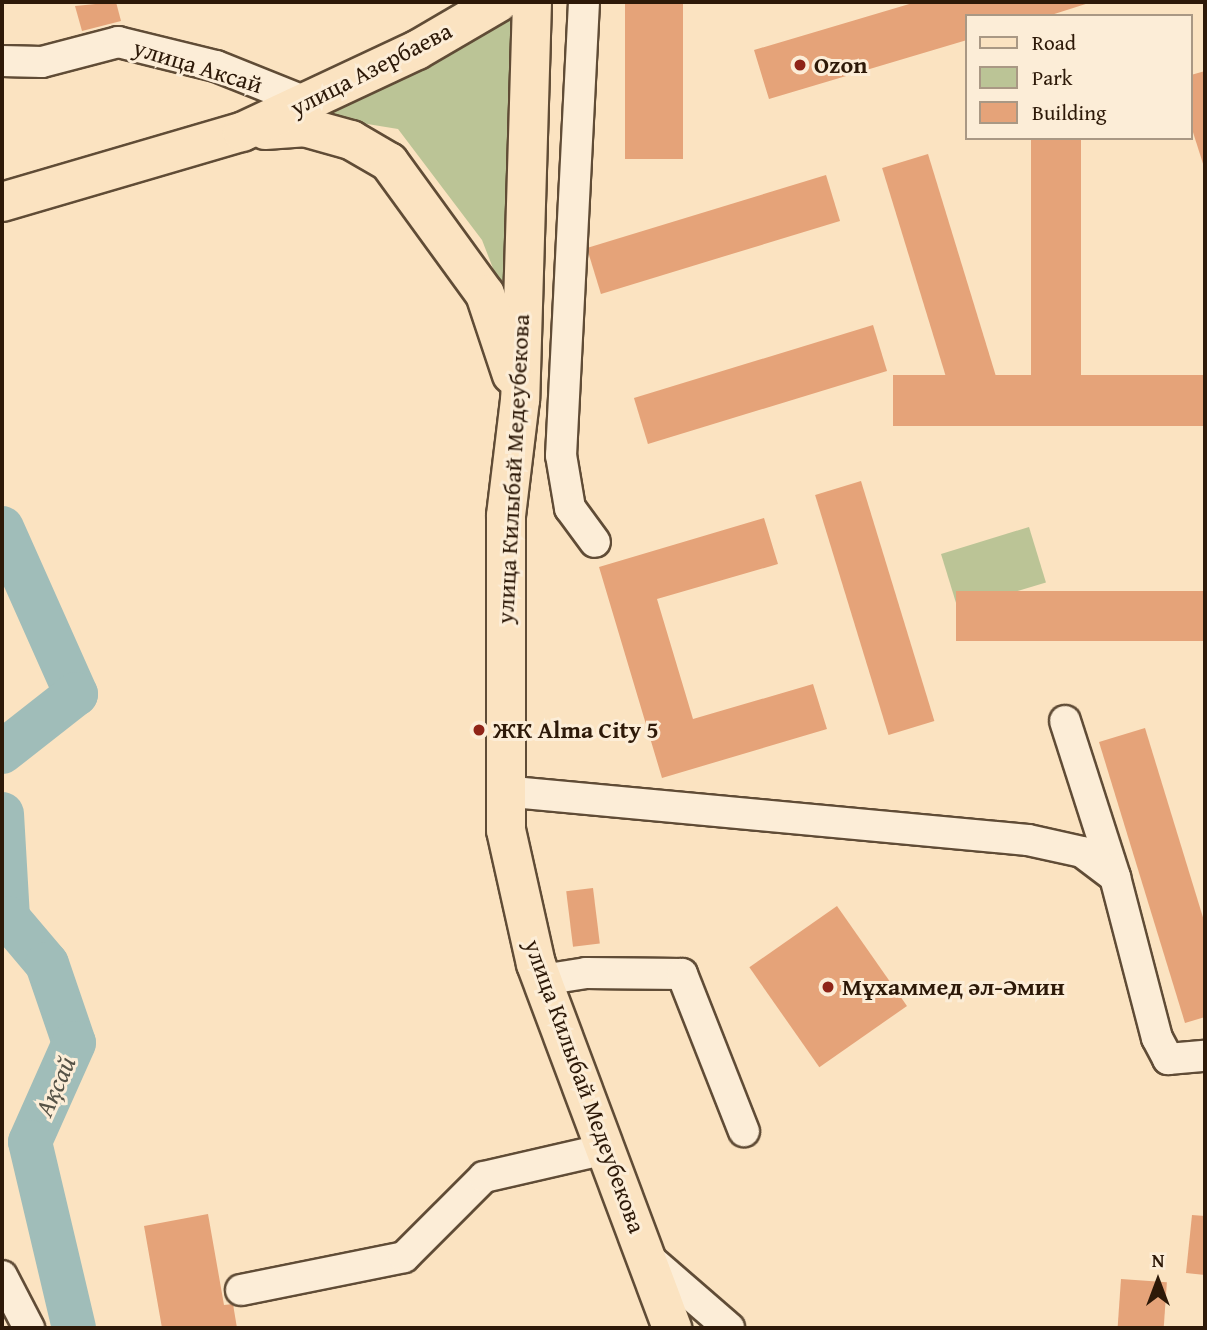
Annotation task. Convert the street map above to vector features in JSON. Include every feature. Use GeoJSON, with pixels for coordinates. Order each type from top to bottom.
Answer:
{"type":"FeatureCollection","features":[{"type":"Feature","properties":{"kind":"main road","name":"улица Азербаева"},"geometry":{"type":"LineString","coordinates":[[2,202],[242,132],[311,104],[499,2]]}},
{"type":"Feature","properties":{"kind":"main road","name":"улица Килыбай Медеубекова"},"geometry":{"type":"LineString","coordinates":[[532,2],[520,400],[506,516],[502,791],[542,980],[672,1328]]}},
{"type":"Feature","properties":{"kind":"main road","name":"улица Азербаева"},"geometry":{"type":"LineString","coordinates":[[242,132],[304,127],[351,140],[389,162],[485,294],[520,400]]}},
{"type":"Feature","properties":{"kind":"street"},"geometry":{"type":"LineString","coordinates":[[584,2],[561,455],[570,508],[595,542]]}},
{"type":"Feature","properties":{"kind":"street","name":"улица Аксай"},"geometry":{"type":"LineString","coordinates":[[2,61],[43,62],[118,43],[216,66],[311,104]]}},
{"type":"Feature","properties":{"kind":"street"},"geometry":{"type":"LineString","coordinates":[[1065,721],[1115,877],[1157,1038],[1168,1059],[1205,1056]]}},
{"type":"Feature","properties":{"kind":"street"},"geometry":{"type":"LineString","coordinates":[[502,791],[1028,840],[1082,852],[1115,877]]}},
{"type":"Feature","properties":{"kind":"street"},"geometry":{"type":"LineString","coordinates":[[542,980],[586,973],[682,974],[744,1130]]}},
{"type":"Feature","properties":{"kind":"street"},"geometry":{"type":"LineString","coordinates":[[241,1290],[404,1256],[484,1177],[606,1149]]}},
{"type":"Feature","properties":{"kind":"street"},"geometry":{"type":"LineString","coordinates":[[646,1256],[729,1328]]}},
{"type":"Feature","properties":{"kind":"street"},"geometry":{"type":"LineString","coordinates":[[2,1276],[29,1328]]}},
{"type":"Feature","properties":{"kind":"green space"},"geometry":{"type":"Polygon","coordinates":[[[516,15],[512,317],[482,240],[398,129],[306,114],[404,79],[516,15]]]}},
{"type":"Feature","properties":{"kind":"green space"},"geometry":{"type":"Polygon","coordinates":[[[1029,527],[1046,582],[958,609],[941,554],[1029,527]]]}},
{"type":"Feature","properties":{"kind":"building"},"geometry":{"type":"Polygon","coordinates":[[[116,2],[121,21],[82,31],[75,6],[116,2]]]}},
{"type":"Feature","properties":{"kind":"building"},"geometry":{"type":"Polygon","coordinates":[[[625,2],[683,2],[683,159],[625,159],[625,2]]]}},
{"type":"Feature","properties":{"kind":"building"},"geometry":{"type":"Polygon","coordinates":[[[916,2],[1092,2],[1054,14],[965,14],[965,41],[769,99],[754,50],[916,2]]]}},
{"type":"Feature","properties":{"kind":"building"},"geometry":{"type":"Polygon","coordinates":[[[1205,71],[1205,170],[1193,132],[1193,74],[1205,71]]]}},
{"type":"Feature","properties":{"kind":"building"},"geometry":{"type":"Polygon","coordinates":[[[1031,140],[1081,140],[1081,376],[1031,376],[1031,140]]]}},
{"type":"Feature","properties":{"kind":"building"},"geometry":{"type":"Polygon","coordinates":[[[928,154],[1001,394],[955,408],[882,168],[928,154]]]}},
{"type":"Feature","properties":{"kind":"building"},"geometry":{"type":"Polygon","coordinates":[[[826,175],[840,221],[601,294],[587,248],[826,175]]]}},
{"type":"Feature","properties":{"kind":"building"},"geometry":{"type":"Polygon","coordinates":[[[873,325],[887,371],[648,444],[634,398],[873,325]]]}},
{"type":"Feature","properties":{"kind":"building"},"geometry":{"type":"Polygon","coordinates":[[[893,375],[1205,375],[1205,426],[893,426],[893,375]]]}},
{"type":"Feature","properties":{"kind":"building"},"geometry":{"type":"Polygon","coordinates":[[[861,481],[934,721],[888,735],[815,495],[861,481]]]}},
{"type":"Feature","properties":{"kind":"building"},"geometry":{"type":"Polygon","coordinates":[[[764,518],[778,564],[657,599],[693,719],[813,684],[827,729],[662,778],[599,567],[764,518]]]}},
{"type":"Feature","properties":{"kind":"building"},"geometry":{"type":"Polygon","coordinates":[[[956,591],[1205,591],[1205,641],[956,641],[956,591]]]}},
{"type":"Feature","properties":{"kind":"building"},"geometry":{"type":"Polygon","coordinates":[[[1145,728],[1205,924],[1205,1017],[1185,1023],[1099,742],[1145,728]]]}},
{"type":"Feature","properties":{"kind":"building"},"geometry":{"type":"Polygon","coordinates":[[[593,888],[600,944],[573,947],[566,891],[593,888]]]}},
{"type":"Feature","properties":{"kind":"building","name":"Мұхаммед әл-Әмин"},"geometry":{"type":"Polygon","coordinates":[[[837,906],[907,1006],[819,1067],[749,967],[837,906]]]}},
{"type":"Feature","properties":{"kind":"building"},"geometry":{"type":"Polygon","coordinates":[[[208,1214],[224,1305],[233,1304],[237,1328],[162,1328],[144,1226],[208,1214]]]}},
{"type":"Feature","properties":{"kind":"building"},"geometry":{"type":"Polygon","coordinates":[[[1192,1215],[1205,1216],[1205,1275],[1186,1273],[1192,1215]]]}},
{"type":"Feature","properties":{"kind":"building"},"geometry":{"type":"Polygon","coordinates":[[[1121,1279],[1167,1282],[1164,1328],[1118,1328],[1121,1279]]]}},
{"type":"Feature","properties":{"kind":"waterway","name":"Ақсай"},"geometry":{"type":"LineString","coordinates":[[2,528],[76,694],[2,752]]}},
{"type":"Feature","properties":{"kind":"waterway","name":"Ақсай"},"geometry":{"type":"LineString","coordinates":[[2,814],[8,918],[47,964],[74,1043],[30,1142],[74,1328]]}},
{"type":"Feature","properties":{"kind":"place","name":"Ozon"},"geometry":{"type":"Point","coordinates":[800,65]}},
{"type":"Feature","properties":{"kind":"place","name":"ЖК Alma City 5"},"geometry":{"type":"Point","coordinates":[479,730]}},
{"type":"Feature","properties":{"kind":"place","name":"Мұхаммед әл-Әмин"},"geometry":{"type":"Point","coordinates":[828,987]}}]}
